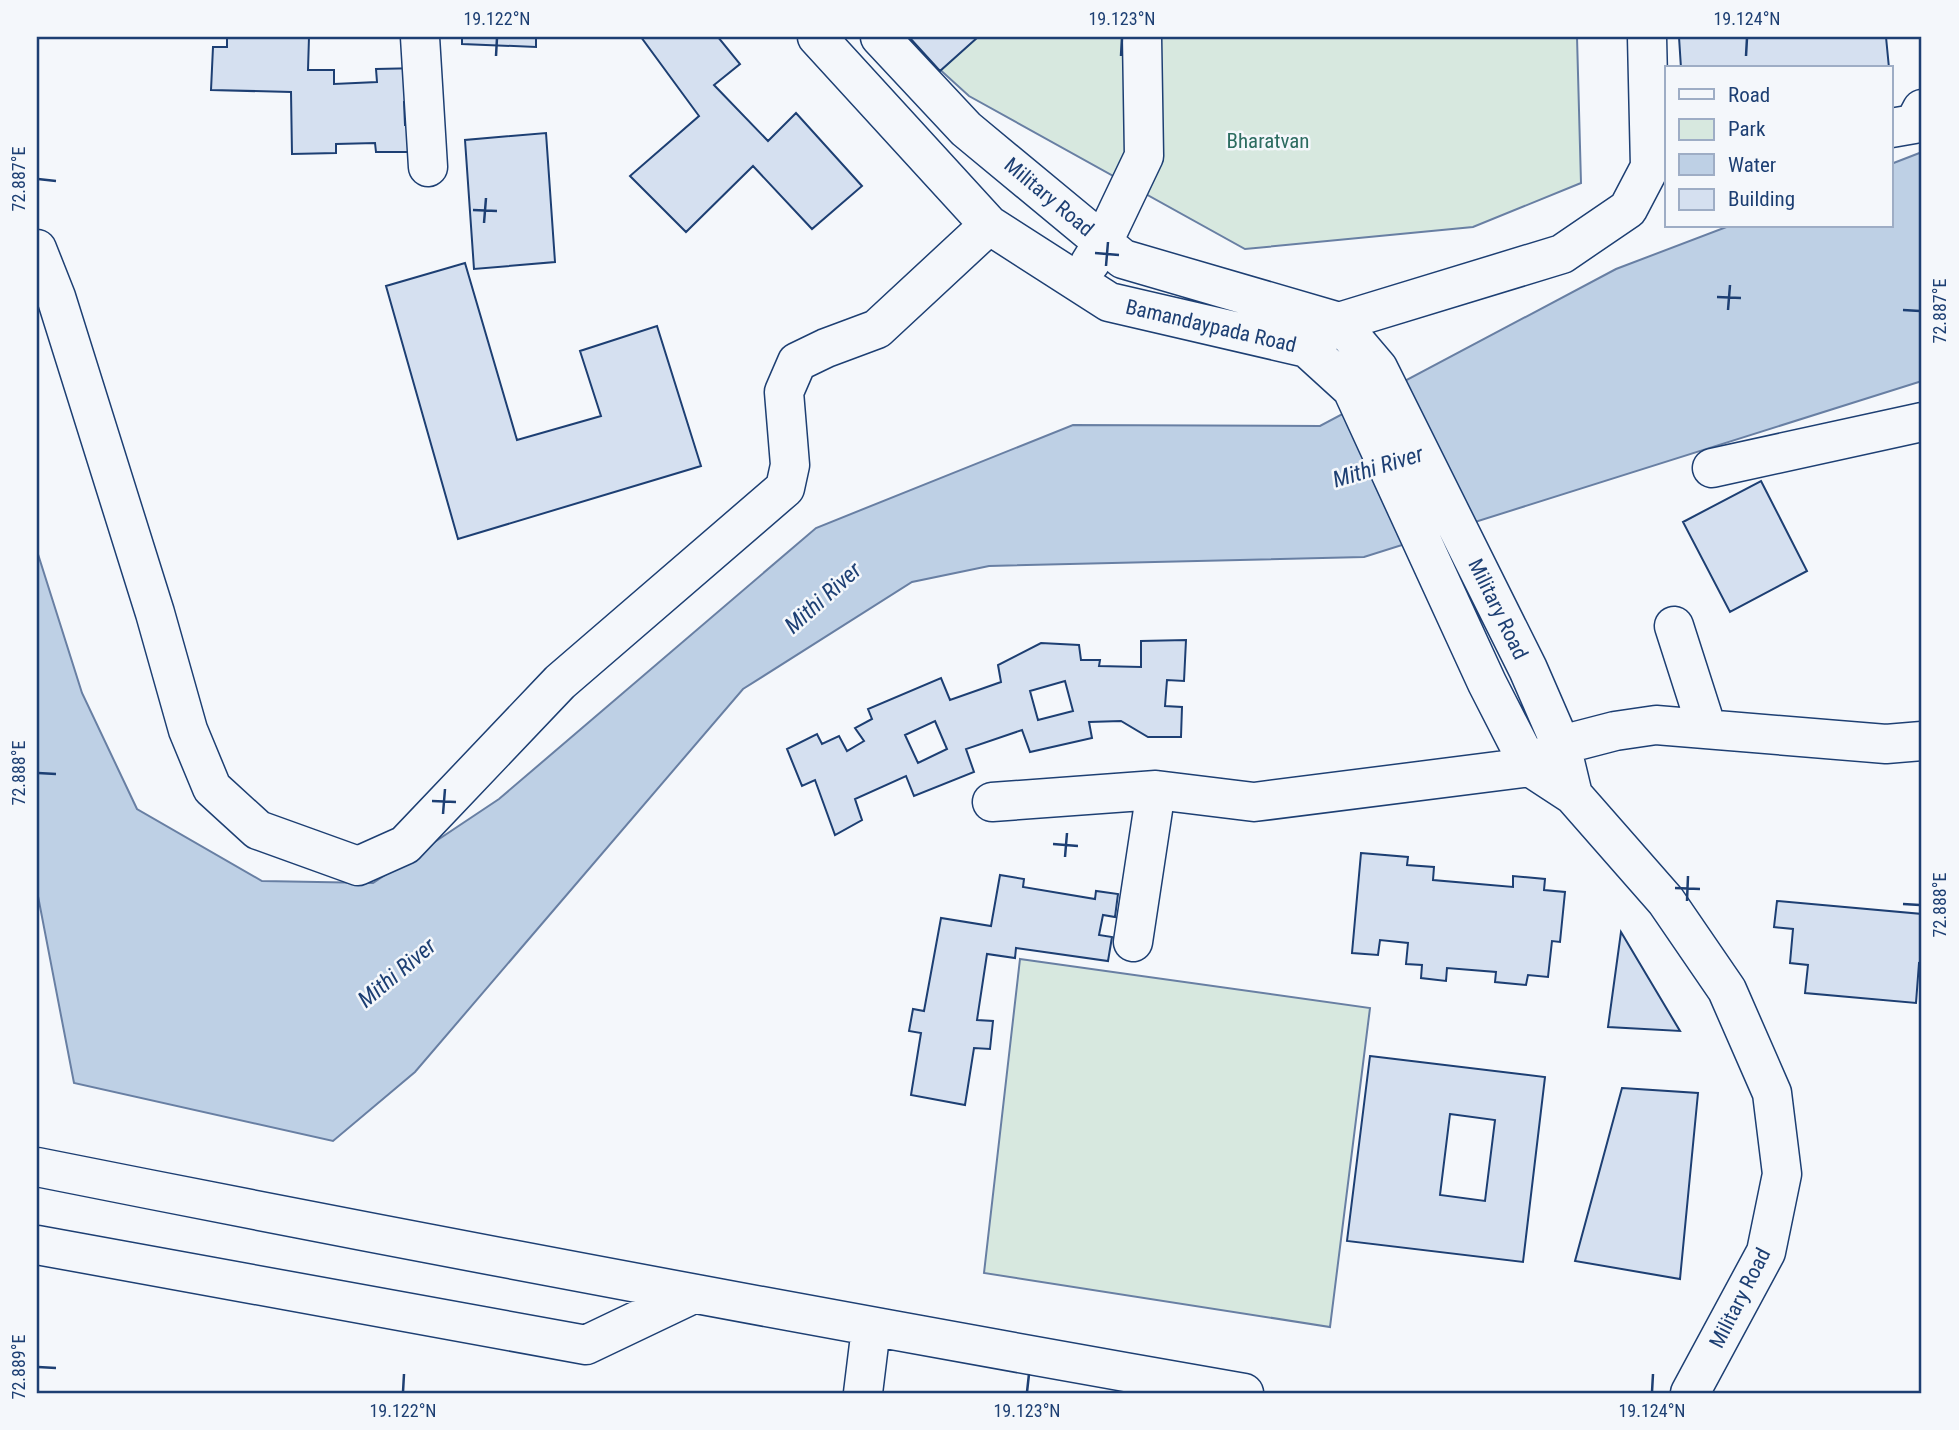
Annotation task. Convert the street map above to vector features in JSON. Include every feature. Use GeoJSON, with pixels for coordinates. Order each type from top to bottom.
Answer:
{"type":"FeatureCollection","features":[{"type":"Feature","properties":{"kind":"street"},"geometry":{"type":"LineString","coordinates":[[420,37],[428,167]]}},
{"type":"Feature","properties":{"kind":"street","name":"Bamandaypada Road"},"geometry":{"type":"LineString","coordinates":[[817,37],[989,225],[1109,302],[1307,348],[1365,379],[1487,683],[1530,767],[1573,795]]}},
{"type":"Feature","properties":{"kind":"street","name":"Military Road"},"geometry":{"type":"LineString","coordinates":[[880,37],[966,129],[1124,259],[1339,322],[1365,379],[1528,669],[1561,745],[1573,795],[1666,901],[1727,990],[1772,1093],[1782,1174],[1766,1252],[1690,1393]]}},
{"type":"Feature","properties":{"kind":"street"},"geometry":{"type":"LineString","coordinates":[[1077,282],[1103,242],[1144,156],[1142,37]]}},
{"type":"Feature","properties":{"kind":"street"},"geometry":{"type":"LineString","coordinates":[[1307,348],[1339,322],[1562,254],[1628,209],[1659,166],[1647,37]]}},
{"type":"Feature","properties":{"kind":"street"},"geometry":{"type":"LineString","coordinates":[[1892,128],[1914,124],[1922,109]]}},
{"type":"Feature","properties":{"kind":"street"},"geometry":{"type":"LineString","coordinates":[[37,248],[60,310],[155,613],[188,730],[212,788],[258,830],[358,866],[405,845],[560,682],[785,488],[790,465],[784,392],[797,362],[825,348],[877,329],[989,225]]}},
{"type":"Feature","properties":{"kind":"street"},"geometry":{"type":"LineString","coordinates":[[1712,468],[1922,422]]}},
{"type":"Feature","properties":{"kind":"street"},"geometry":{"type":"LineString","coordinates":[[1674,626],[1707,729]]}},
{"type":"Feature","properties":{"kind":"street"},"geometry":{"type":"LineString","coordinates":[[992,802],[1156,789],[1254,802],[1530,767],[1561,745],[1615,731],[1656,725],[1886,744],[1922,741]]}},
{"type":"Feature","properties":{"kind":"street"},"geometry":{"type":"LineString","coordinates":[[1133,942],[1156,789]]}},
{"type":"Feature","properties":{"kind":"street"},"geometry":{"type":"LineString","coordinates":[[37,1167],[871,1328],[1244,1393]]}},
{"type":"Feature","properties":{"kind":"street"},"geometry":{"type":"LineString","coordinates":[[37,1245],[586,1345],[692,1294]]}},
{"type":"Feature","properties":{"kind":"street"},"geometry":{"type":"LineString","coordinates":[[863,1393],[871,1328]]}},
{"type":"Feature","properties":{"kind":"green space","name":"Bharatvan"},"geometry":{"type":"Polygon","coordinates":[[[904,37],[1577,37],[1581,183],[1473,227],[1245,249],[969,96],[904,37]]]}},
{"type":"Feature","properties":{"kind":"green space"},"geometry":{"type":"Polygon","coordinates":[[[1020,959],[1370,1008],[1330,1327],[984,1273],[1020,959]]]}},
{"type":"Feature","properties":{"kind":"water","name":"Mithi River"},"geometry":{"type":"Polygon","coordinates":[[[1922,152],[1922,381],[1364,557],[989,566],[912,582],[743,689],[415,1072],[333,1141],[74,1083],[37,891],[37,551],[82,693],[137,809],[262,881],[373,883],[499,799],[816,528],[1073,425],[1320,426],[1616,269],[1724,228],[1892,228],[1892,164],[1922,152]]]}},
{"type":"Feature","properties":{"kind":"building"},"geometry":{"type":"Polygon","coordinates":[[[227,37],[309,37],[308,70],[334,70],[334,84],[377,82],[376,69],[421,68],[422,101],[404,102],[405,125],[422,125],[423,152],[376,152],[375,143],[336,144],[336,153],[292,154],[291,92],[211,90],[213,47],[227,47],[227,37]]]}},
{"type":"Feature","properties":{"kind":"building"},"geometry":{"type":"Polygon","coordinates":[[[462,37],[536,37],[536,47],[462,44],[462,37]]]}},
{"type":"Feature","properties":{"kind":"building"},"geometry":{"type":"Polygon","coordinates":[[[641,37],[718,37],[740,64],[714,85],[768,141],[796,113],[862,186],[812,229],[753,166],[686,232],[630,176],[699,116],[641,37]]]}},
{"type":"Feature","properties":{"kind":"building"},"geometry":{"type":"Polygon","coordinates":[[[909,37],[978,37],[940,71],[909,37]]]}},
{"type":"Feature","properties":{"kind":"building"},"geometry":{"type":"Polygon","coordinates":[[[1679,37],[1886,37],[1889,66],[1681,66],[1679,37]]]}},
{"type":"Feature","properties":{"kind":"building"},"geometry":{"type":"Polygon","coordinates":[[[546,133],[555,262],[474,269],[465,140],[546,133]]]}},
{"type":"Feature","properties":{"kind":"building"},"geometry":{"type":"Polygon","coordinates":[[[465,263],[517,440],[601,416],[580,351],[657,326],[701,466],[458,539],[386,286],[465,263]]]}},
{"type":"Feature","properties":{"kind":"building"},"geometry":{"type":"Polygon","coordinates":[[[1761,481],[1807,571],[1730,612],[1683,522],[1761,481]]]}},
{"type":"Feature","properties":{"kind":"building"},"geometry":{"type":"Polygon","coordinates":[[[1186,640],[1184,681],[1167,680],[1165,706],[1182,707],[1181,737],[1148,737],[1121,721],[1089,722],[1092,738],[1030,752],[1022,730],[966,749],[974,772],[914,796],[906,776],[855,799],[862,820],[835,835],[815,780],[802,786],[787,749],[817,734],[822,744],[839,736],[847,751],[864,741],[855,728],[872,719],[868,709],[941,678],[950,700],[1001,682],[998,665],[1041,643],[1079,645],[1081,660],[1100,660],[1099,666],[1141,667],[1141,641],[1186,640]],[[1065,681],[1030,691],[1038,720],[1073,711],[1065,681]],[[935,721],[905,735],[918,763],[947,749],[935,721]]]}},
{"type":"Feature","properties":{"kind":"building"},"geometry":{"type":"Polygon","coordinates":[[[1361,853],[1408,857],[1407,865],[1434,867],[1433,880],[1513,887],[1513,876],[1545,879],[1544,890],[1565,892],[1560,942],[1552,941],[1548,977],[1528,975],[1526,985],[1495,982],[1496,972],[1447,968],[1446,981],[1421,978],[1422,965],[1406,964],[1408,943],[1380,940],[1378,955],[1352,953],[1361,853]]]}},
{"type":"Feature","properties":{"kind":"building"},"geometry":{"type":"Polygon","coordinates":[[[1000,875],[1024,879],[1023,887],[1095,899],[1096,891],[1118,894],[1115,917],[1103,915],[1099,935],[1112,937],[1108,961],[1016,948],[1015,958],[987,954],[977,1020],[993,1021],[990,1049],[974,1048],[965,1105],[911,1095],[921,1033],[909,1031],[913,1009],[924,1011],[941,918],[991,926],[1000,875]]]}},
{"type":"Feature","properties":{"kind":"building"},"geometry":{"type":"Polygon","coordinates":[[[1777,901],[1922,914],[1922,964],[1919,963],[1916,1003],[1805,993],[1808,965],[1790,963],[1793,929],[1774,927],[1777,901]]]}},
{"type":"Feature","properties":{"kind":"building"},"geometry":{"type":"Polygon","coordinates":[[[1621,932],[1680,1031],[1608,1027],[1621,932]]]}},
{"type":"Feature","properties":{"kind":"building"},"geometry":{"type":"Polygon","coordinates":[[[1370,1056],[1545,1077],[1523,1262],[1347,1241],[1370,1056]],[[1450,1114],[1440,1195],[1485,1201],[1495,1120],[1450,1114]]]}},
{"type":"Feature","properties":{"kind":"building"},"geometry":{"type":"Polygon","coordinates":[[[1622,1088],[1698,1093],[1680,1279],[1575,1261],[1622,1088]]]}}]}
